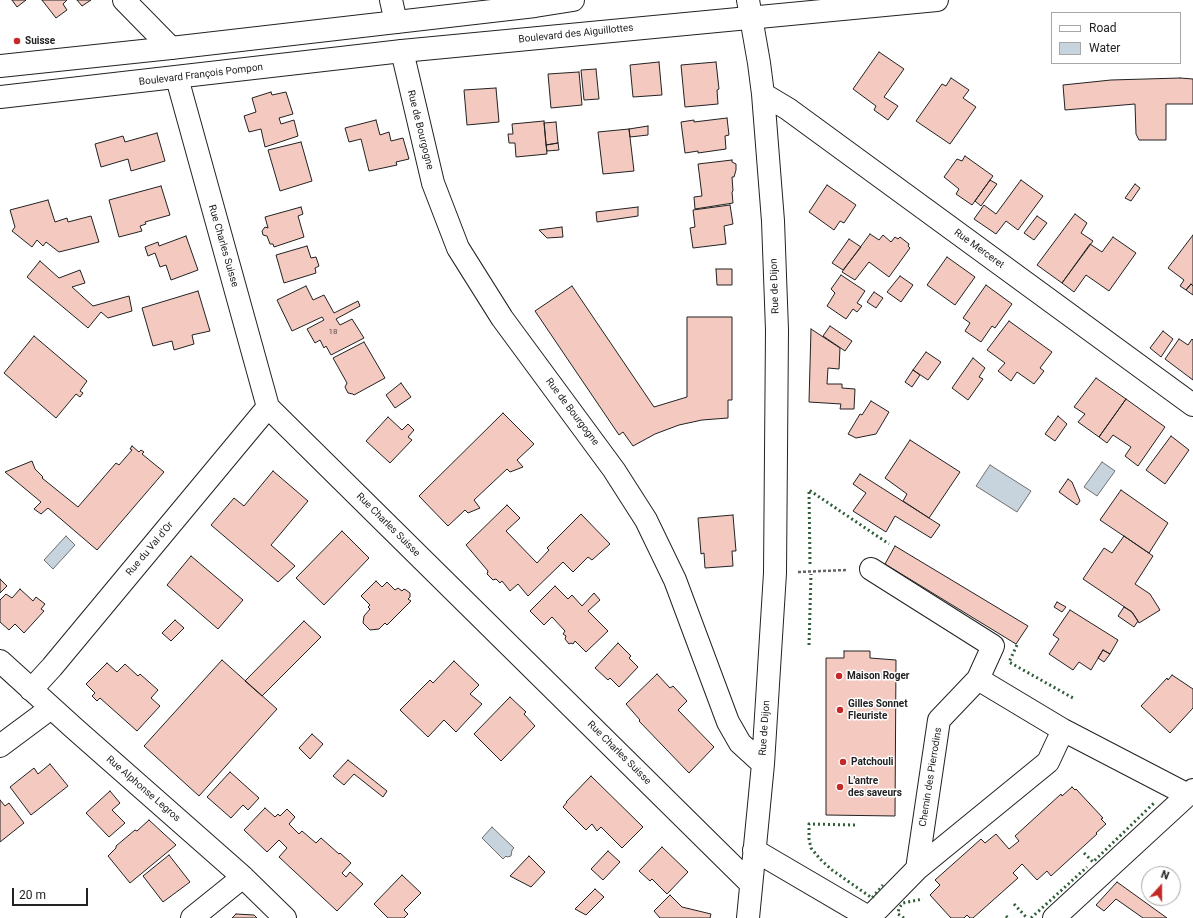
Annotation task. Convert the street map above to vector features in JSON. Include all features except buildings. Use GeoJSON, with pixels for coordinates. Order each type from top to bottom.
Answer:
{"type":"FeatureCollection","features":[{"type":"Feature","properties":{"kind":"street"},"geometry":{"type":"LineString","coordinates":[[124,0],[171,48]]}},
{"type":"Feature","properties":{"kind":"street"},"geometry":{"type":"LineString","coordinates":[[391,0],[396,22]]}},
{"type":"Feature","properties":{"kind":"street"},"geometry":{"type":"LineString","coordinates":[[0,66],[171,48],[535,6],[573,0]]}},
{"type":"Feature","properties":{"kind":"street","name":"Boulevard des Aiguillottes"},"geometry":{"type":"LineString","coordinates":[[402,51],[750,9],[937,0]]}},
{"type":"Feature","properties":{"kind":"street","name":"Rue de Dijon"},"geometry":{"type":"LineString","coordinates":[[748,918],[763,764],[775,573],[777,330],[773,221],[763,94],[750,9]]}},
{"type":"Feature","properties":{"kind":"street","name":"Boulevard François Pompon"},"geometry":{"type":"LineString","coordinates":[[0,98],[402,51]]}},
{"type":"Feature","properties":{"kind":"street","name":"Rue de Bourgogne"},"geometry":{"type":"LineString","coordinates":[[402,51],[433,183],[458,248],[502,318],[614,470],[646,520],[675,580],[728,722],[740,743],[763,764]]}},
{"type":"Feature","properties":{"kind":"street","name":"Rue Charles Suisse"},"geometry":{"type":"LineString","coordinates":[[177,78],[268,407],[751,884]]}},
{"type":"Feature","properties":{"kind":"street","name":"Rue Merceret"},"geometry":{"type":"LineString","coordinates":[[763,94],[788,109],[1193,405]]}},
{"type":"Feature","properties":{"kind":"street","name":"Rue du Val d'Or"},"geometry":{"type":"LineString","coordinates":[[31,690],[52,667],[268,407]]}},
{"type":"Feature","properties":{"kind":"street"},"geometry":{"type":"LineString","coordinates":[[871,569],[993,646],[978,679],[1063,730],[1191,793],[1054,918]]}},
{"type":"Feature","properties":{"kind":"street","name":"Rue Alphonse Legros"},"geometry":{"type":"LineString","coordinates":[[0,661],[51,708],[243,877],[285,918]]}},
{"type":"Feature","properties":{"kind":"street","name":"Chemin des Pierrodins"},"geometry":{"type":"LineString","coordinates":[[917,869],[939,720],[978,679]]}},
{"type":"Feature","properties":{"kind":"street"},"geometry":{"type":"LineString","coordinates":[[0,746],[51,708]]}},
{"type":"Feature","properties":{"kind":"street"},"geometry":{"type":"LineString","coordinates":[[754,850],[869,918],[917,869],[1048,762],[1063,730]]}},
{"type":"Feature","properties":{"kind":"street"},"geometry":{"type":"LineString","coordinates":[[192,918],[243,877]]}},
{"type":"Feature","properties":{"kind":"path"},"geometry":{"type":"LineString","coordinates":[[775,573],[871,569]]}},
{"type":"Feature","properties":{"kind":"water"},"geometry":{"type":"Polygon","coordinates":[[[1102,462],[1115,471],[1097,496],[1084,487],[1102,462]]]}},
{"type":"Feature","properties":{"kind":"water"},"geometry":{"type":"Polygon","coordinates":[[[990,465],[1031,491],[1017,512],[976,486],[990,465]]]}},
{"type":"Feature","properties":{"kind":"water"},"geometry":{"type":"Polygon","coordinates":[[[66,536],[75,545],[53,569],[44,560],[66,536]]]}},
{"type":"Feature","properties":{"kind":"water"},"geometry":{"type":"Polygon","coordinates":[[[492,827],[514,848],[511,856],[506,856],[503,859],[482,838],[492,827]]]}},
{"type":"Feature","properties":{"kind":"hedge"},"geometry":{"type":"LineString","coordinates":[[810,564],[809,490],[889,544]]}},
{"type":"Feature","properties":{"kind":"hedge"},"geometry":{"type":"LineString","coordinates":[[809,645],[811,574]]}},
{"type":"Feature","properties":{"kind":"hedge"},"geometry":{"type":"LineString","coordinates":[[1017,645],[1009,662],[1073,698]]}},
{"type":"Feature","properties":{"kind":"hedge"},"geometry":{"type":"LineString","coordinates":[[1084,853],[1093,862],[1154,803]]}},
{"type":"Feature","properties":{"kind":"hedge"},"geometry":{"type":"LineString","coordinates":[[855,825],[809,824],[809,839],[811,848],[832,870],[872,898],[883,885]]}},
{"type":"Feature","properties":{"kind":"hedge"},"geometry":{"type":"LineString","coordinates":[[1031,918],[1087,867]]}},
{"type":"Feature","properties":{"kind":"hedge"},"geometry":{"type":"LineString","coordinates":[[904,918],[898,914],[899,908],[903,903],[923,899]]}},
{"type":"Feature","properties":{"kind":"hedge"},"geometry":{"type":"LineString","coordinates":[[1014,904],[1027,918]]}},
{"type":"Feature","properties":{"kind":"place","name":"Suisse"},"geometry":{"type":"Point","coordinates":[17,41]}},
{"type":"Feature","properties":{"kind":"place","name":"Maison Roger"},"geometry":{"type":"Point","coordinates":[839,676]}},
{"type":"Feature","properties":{"kind":"place","name":"Gilles Sonnet Fleuriste"},"geometry":{"type":"Point","coordinates":[840,710]}},
{"type":"Feature","properties":{"kind":"place","name":"Patchouli"},"geometry":{"type":"Point","coordinates":[843,762]}},
{"type":"Feature","properties":{"kind":"place","name":"L'antre des saveurs"},"geometry":{"type":"Point","coordinates":[840,787]}}]}
